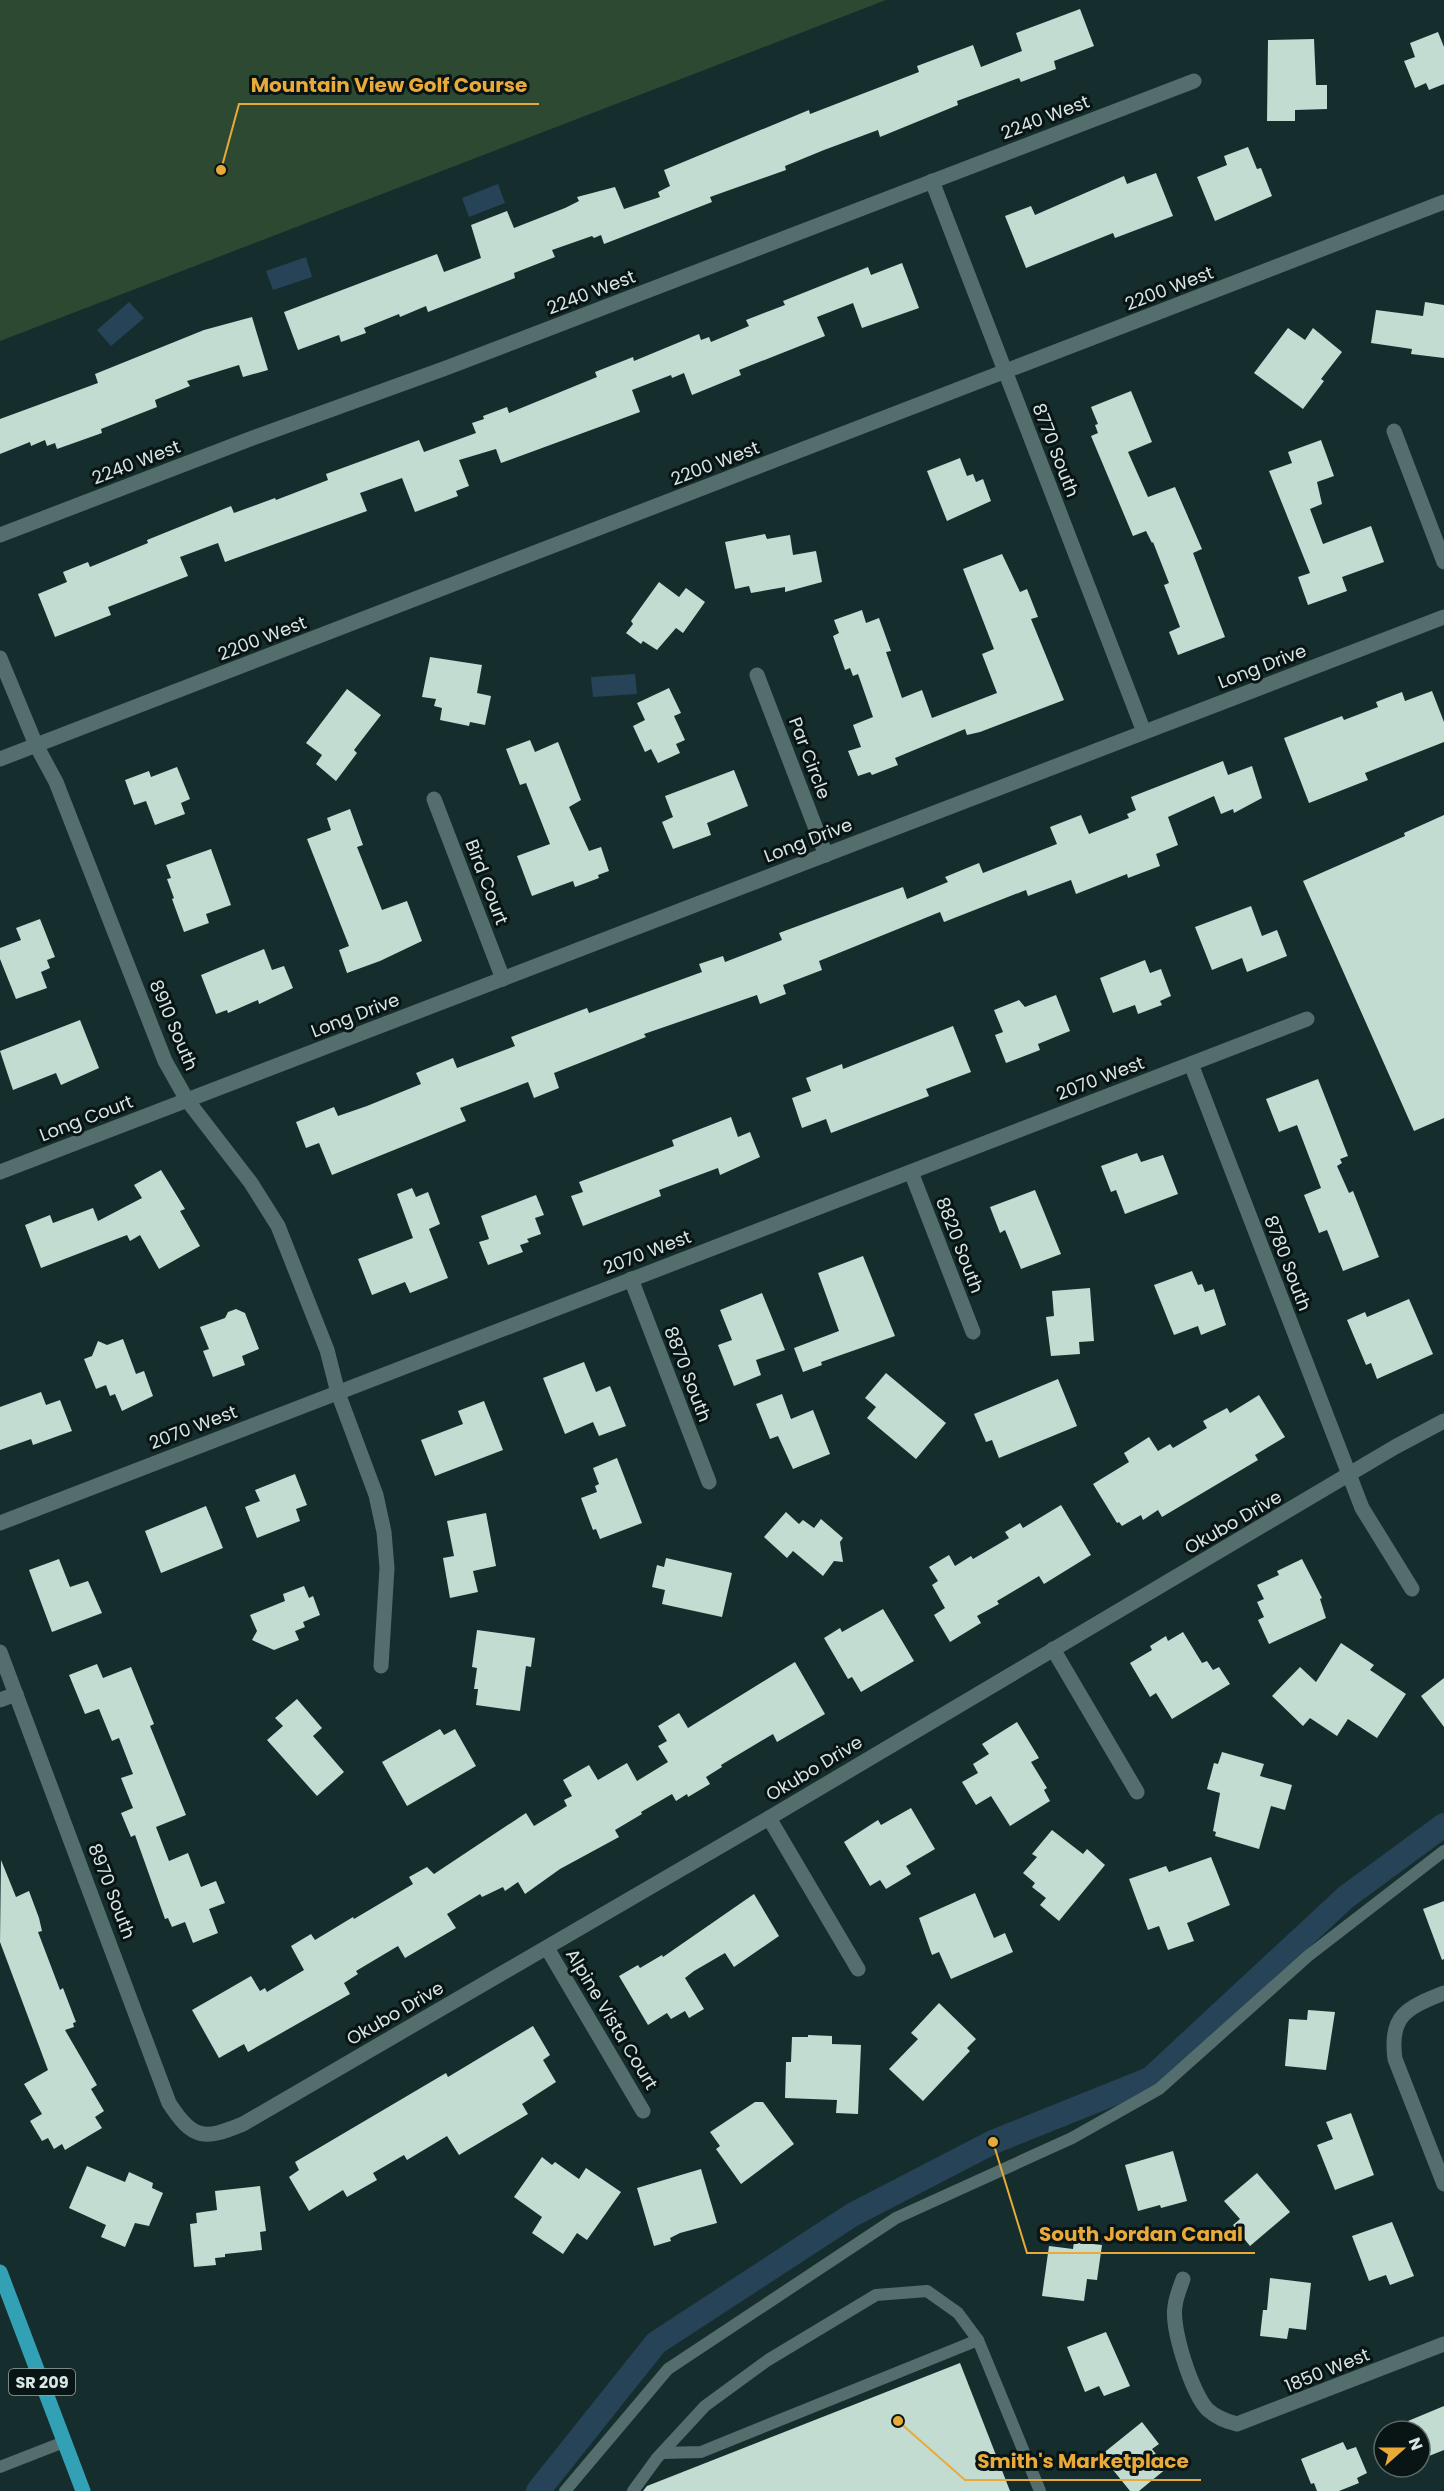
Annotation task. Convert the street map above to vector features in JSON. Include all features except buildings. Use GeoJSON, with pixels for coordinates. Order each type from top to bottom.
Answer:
{"type":"FeatureCollection","features":[{"type":"Feature","properties":{"kind":"main road","name":"SR 209"},"geometry":{"type":"LineString","coordinates":[[0,2272],[83,2491]]}},
{"type":"Feature","properties":{"kind":"street","name":"2240 West"},"geometry":{"type":"LineString","coordinates":[[0,535],[239,443],[457,364],[1194,81]]}},
{"type":"Feature","properties":{"kind":"street","name":"8770 South"},"geometry":{"type":"LineString","coordinates":[[932,181],[1144,732]]}},
{"type":"Feature","properties":{"kind":"street","name":"2200 West"},"geometry":{"type":"LineString","coordinates":[[0,759],[1444,202]]}},
{"type":"Feature","properties":{"kind":"street"},"geometry":{"type":"LineString","coordinates":[[1394,431],[1444,562]]}},
{"type":"Feature","properties":{"kind":"street","name":"Long Drive"},"geometry":{"type":"LineString","coordinates":[[187,1100],[1444,617]]}},
{"type":"Feature","properties":{"kind":"street","name":"8910 South"},"geometry":{"type":"LineString","coordinates":[[0,658],[36,745],[56,782],[165,1061],[187,1100],[251,1183],[278,1226],[327,1350],[338,1393],[376,1496],[384,1532],[387,1568],[381,1666]]}},
{"type":"Feature","properties":{"kind":"street","name":"Par Circle"},"geometry":{"type":"LineString","coordinates":[[757,675],[826,855]]}},
{"type":"Feature","properties":{"kind":"street","name":"Bird Court"},"geometry":{"type":"LineString","coordinates":[[434,799],[503,979]]}},
{"type":"Feature","properties":{"kind":"street","name":"2070 West"},"geometry":{"type":"LineString","coordinates":[[0,1523],[1307,1019]]}},
{"type":"Feature","properties":{"kind":"street","name":"8780 South"},"geometry":{"type":"LineString","coordinates":[[1191,1064],[1362,1508],[1412,1589]]}},
{"type":"Feature","properties":{"kind":"street","name":"Long Court"},"geometry":{"type":"LineString","coordinates":[[0,1172],[187,1100]]}},
{"type":"Feature","properties":{"kind":"street","name":"8820 South"},"geometry":{"type":"LineString","coordinates":[[911,1172],[973,1332]]}},
{"type":"Feature","properties":{"kind":"street","name":"8870 South"},"geometry":{"type":"LineString","coordinates":[[631,1279],[709,1482]]}},
{"type":"Feature","properties":{"kind":"street","name":"Okubo Drive"},"geometry":{"type":"LineString","coordinates":[[199,2135],[218,2134],[243,2124],[1444,1421]]}},
{"type":"Feature","properties":{"kind":"street"},"geometry":{"type":"LineString","coordinates":[[1053,1649],[1137,1792]]}},
{"type":"Feature","properties":{"kind":"street","name":"8970 South"},"geometry":{"type":"LineString","coordinates":[[0,1652],[170,2103],[184,2126],[199,2135]]}},
{"type":"Feature","properties":{"kind":"street"},"geometry":{"type":"LineString","coordinates":[[0,1700],[16,1694]]}},
{"type":"Feature","properties":{"kind":"street"},"geometry":{"type":"LineString","coordinates":[[769,1818],[858,1969]]}},
{"type":"Feature","properties":{"kind":"street","name":"Alpine Vista Court"},"geometry":{"type":"LineString","coordinates":[[547,1948],[643,2111]]}},
{"type":"Feature","properties":{"kind":"street"},"geometry":{"type":"LineString","coordinates":[[1444,1993],[1411,2008],[1398,2019],[1392,2037],[1395,2059],[1444,2184]]}},
{"type":"Feature","properties":{"kind":"street","name":"1850 West"},"geometry":{"type":"LineString","coordinates":[[1183,2279],[1174,2307],[1175,2332],[1198,2395],[1208,2409],[1222,2420],[1237,2424],[1256,2419],[1444,2344]]}},
{"type":"Feature","properties":{"kind":"lane"},"geometry":{"type":"LineString","coordinates":[[565,2491],[668,2369],[896,2218],[1072,2138],[1159,2089],[1308,1956],[1444,1851]]}},
{"type":"Feature","properties":{"kind":"lane"},"geometry":{"type":"LineString","coordinates":[[633,2491],[662,2453],[705,2406],[778,2354],[876,2295],[927,2291],[958,2313],[978,2340],[1040,2491]]}},
{"type":"Feature","properties":{"kind":"lane"},"geometry":{"type":"LineString","coordinates":[[662,2453],[700,2452],[978,2340]]}},
{"type":"Feature","properties":{"kind":"lane"},"geometry":{"type":"LineString","coordinates":[[0,2467],[64,2442]]}},
{"type":"Feature","properties":{"kind":"green space"},"geometry":{"type":"Polygon","coordinates":[[[0,0],[886,0],[0,341],[0,0]]]}},
{"type":"Feature","properties":{"kind":"water"},"geometry":{"type":"Polygon","coordinates":[[[498,184],[505,203],[469,217],[462,198],[498,184]]]}},
{"type":"Feature","properties":{"kind":"water"},"geometry":{"type":"Polygon","coordinates":[[[306,257],[312,277],[273,290],[266,271],[306,257]]]}},
{"type":"Feature","properties":{"kind":"water"},"geometry":{"type":"Polygon","coordinates":[[[129,302],[144,318],[111,346],[97,330],[129,302]]]}},
{"type":"Feature","properties":{"kind":"water"},"geometry":{"type":"Polygon","coordinates":[[[635,674],[637,694],[593,697],[591,677],[635,674]]]}},
{"type":"Feature","properties":{"kind":"waterway"},"geometry":{"type":"LineString","coordinates":[[538,2491],[656,2343],[852,2215],[993,2142],[1150,2079],[1346,1897],[1444,1825]]}},
{"type":"Feature","properties":{"kind":"place","name":"Mountain View Golf Course"},"geometry":{"type":"Point","coordinates":[221,170]}},
{"type":"Feature","properties":{"kind":"place","name":"South Jordan Canal"},"geometry":{"type":"Point","coordinates":[993,2142]}},
{"type":"Feature","properties":{"kind":"place","name":"Smith's Marketplace"},"geometry":{"type":"Point","coordinates":[898,2421]}}]}
